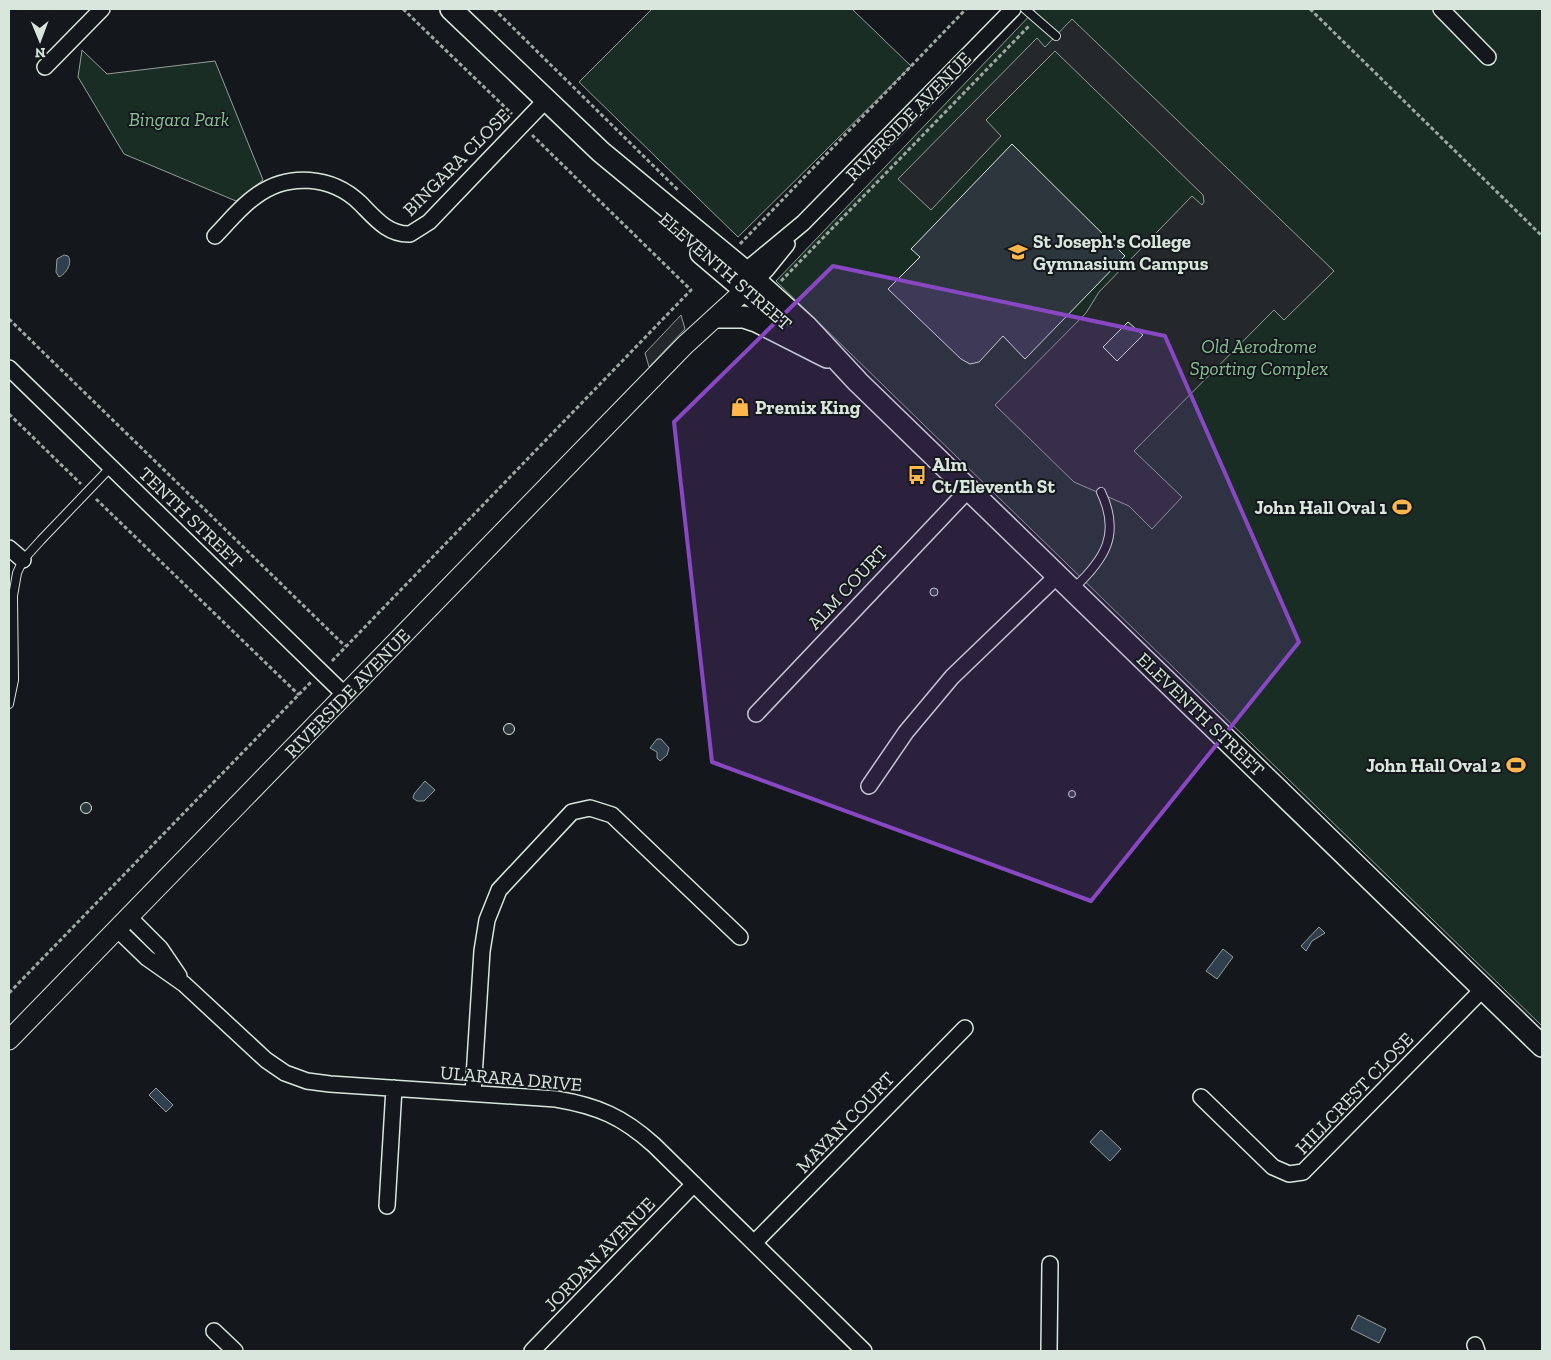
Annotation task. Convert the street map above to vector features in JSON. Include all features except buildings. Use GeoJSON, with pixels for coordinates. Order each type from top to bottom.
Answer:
{"type":"FeatureCollection","features":[{"type":"Feature","properties":{"kind":"main road","name":"ELEVENTH STREET"},"geometry":{"type":"LineString","coordinates":[[451,9],[601,152],[806,326],[858,382],[1542,1046]]}},
{"type":"Feature","properties":{"kind":"main road","name":"ELEVENTH STREET"},"geometry":{"type":"LineString","coordinates":[[747,277],[827,357],[858,382]]}},
{"type":"Feature","properties":{"kind":"main road"},"geometry":{"type":"LineString","coordinates":[[718,317],[744,317],[756,321],[827,357]]}},
{"type":"Feature","properties":{"kind":"street"},"geometry":{"type":"LineString","coordinates":[[45,67],[102,9]]}},
{"type":"Feature","properties":{"kind":"street","name":"RIVERSIDE AVENUE"},"geometry":{"type":"LineString","coordinates":[[9,1040],[685,345],[747,277],[803,223],[1013,9]]}},
{"type":"Feature","properties":{"kind":"street"},"geometry":{"type":"LineString","coordinates":[[1441,9],[1488,57]]}},
{"type":"Feature","properties":{"kind":"street","name":"BINGARA CLOSE"},"geometry":{"type":"LineString","coordinates":[[215,236],[257,194],[286,182],[300,180],[330,184],[344,190],[392,232],[410,234],[429,222],[546,101]]}},
{"type":"Feature","properties":{"kind":"street","name":"RIVERSIDE AVENUE"},"geometry":{"type":"LineString","coordinates":[[685,345],[718,317],[747,277],[803,223]]}},
{"type":"Feature","properties":{"kind":"street","name":"TENTH STREET"},"geometry":{"type":"LineString","coordinates":[[9,368],[345,695]]}},
{"type":"Feature","properties":{"kind":"street","name":"ALM COURT"},"geometry":{"type":"LineString","coordinates":[[756,714],[969,489]]}},
{"type":"Feature","properties":{"kind":"street"},"geometry":{"type":"LineString","coordinates":[[9,548],[23,560]]}},
{"type":"Feature","properties":{"kind":"street"},"geometry":{"type":"LineString","coordinates":[[869,786],[906,732],[952,677],[1065,582]]}},
{"type":"Feature","properties":{"kind":"street"},"geometry":{"type":"LineString","coordinates":[[474,1093],[482,951],[492,904],[499,890],[572,812],[590,808],[612,815],[740,937]]}},
{"type":"Feature","properties":{"kind":"street","name":"ULARARA DRIVE"},"geometry":{"type":"LineString","coordinates":[[123,923],[160,948],[184,984],[250,1047],[285,1073],[307,1081],[330,1084],[556,1098],[603,1110],[637,1130],[864,1351]]}},
{"type":"Feature","properties":{"kind":"street","name":"HILLCREST CLOSE"},"geometry":{"type":"LineString","coordinates":[[1201,1097],[1273,1167],[1289,1174],[1303,1172],[1484,988]]}},
{"type":"Feature","properties":{"kind":"street","name":"MAYAN COURT"},"geometry":{"type":"LineString","coordinates":[[754,1243],[965,1028]]}},
{"type":"Feature","properties":{"kind":"street"},"geometry":{"type":"LineString","coordinates":[[387,1206],[394,1088]]}},
{"type":"Feature","properties":{"kind":"street","name":"JORDAN AVENUE"},"geometry":{"type":"LineString","coordinates":[[538,1349],[694,1184]]}},
{"type":"Feature","properties":{"kind":"street"},"geometry":{"type":"LineString","coordinates":[[1049,1351],[1050,1264]]}},
{"type":"Feature","properties":{"kind":"street"},"geometry":{"type":"LineString","coordinates":[[214,1331],[235,1351]]}},
{"type":"Feature","properties":{"kind":"lane"},"geometry":{"type":"LineString","coordinates":[[1025,9],[1056,36]]}},
{"type":"Feature","properties":{"kind":"lane"},"geometry":{"type":"LineString","coordinates":[[9,704],[14,680],[13,596],[17,573],[23,560],[111,467]]}},
{"type":"Feature","properties":{"kind":"lane"},"geometry":{"type":"LineString","coordinates":[[1065,582],[1098,564],[1106,550],[1110,522],[1108,507],[1101,492]]}},
{"type":"Feature","properties":{"kind":"path"},"geometry":{"type":"LineString","coordinates":[[9,993],[691,290],[403,9]]}},
{"type":"Feature","properties":{"kind":"path"},"geometry":{"type":"LineString","coordinates":[[494,9],[686,197]]}},
{"type":"Feature","properties":{"kind":"path"},"geometry":{"type":"LineString","coordinates":[[740,244],[966,9]]}},
{"type":"Feature","properties":{"kind":"path"},"geometry":{"type":"LineString","coordinates":[[1310,9],[1542,236]]}},
{"type":"Feature","properties":{"kind":"path"},"geometry":{"type":"LineString","coordinates":[[779,283],[1036,19]]}},
{"type":"Feature","properties":{"kind":"path"},"geometry":{"type":"LineString","coordinates":[[733,239],[740,244],[747,277]]}},
{"type":"Feature","properties":{"kind":"path"},"geometry":{"type":"LineString","coordinates":[[9,319],[345,646]]}},
{"type":"Feature","properties":{"kind":"path"},"geometry":{"type":"LineString","coordinates":[[9,414],[299,695]]}},
{"type":"Feature","properties":{"kind":"highlighted area"},"geometry":{"type":"Polygon","coordinates":[[[833,266],[1165,336],[1299,642],[1091,901],[712,762],[674,422],[833,266]]]}},
{"type":"Feature","properties":{"kind":"green space"},"geometry":{"type":"Polygon","coordinates":[[[652,9],[852,9],[911,66],[738,237],[579,82],[652,9]]]}},
{"type":"Feature","properties":{"kind":"green space","name":"Old Aerodrome Sporting Complex"},"geometry":{"type":"Polygon","coordinates":[[[1036,9],[1542,9],[1542,1026],[776,281],[1036,9]]]}},
{"type":"Feature","properties":{"kind":"green space","name":"Bingara Park"},"geometry":{"type":"Polygon","coordinates":[[[82,50],[107,74],[215,61],[263,180],[236,201],[124,154],[78,77],[82,50]]]}},
{"type":"Feature","properties":{"kind":"shaded area"},"geometry":{"type":"Polygon","coordinates":[[[1072,19],[1334,271],[1284,320],[1274,310],[1134,451],[1182,497],[1152,529],[1129,506],[1074,482],[995,405],[1086,313],[1099,292],[1192,196],[1202,205],[1204,202],[1203,195],[1055,51],[986,120],[1001,136],[931,210],[898,179],[1037,38],[1045,47],[1072,19]]]}},
{"type":"Feature","properties":{"kind":"shaded area"},"geometry":{"type":"Polygon","coordinates":[[[681,315],[685,329],[649,367],[645,353],[681,315]]]}},
{"type":"Feature","properties":{"kind":"water"},"geometry":{"type":"Polygon","coordinates":[[[64,255],[68,256],[70,262],[66,271],[59,277],[56,272],[57,259],[64,255]]]}},
{"type":"Feature","properties":{"kind":"water"},"geometry":{"type":"Polygon","coordinates":[[[657,739],[661,739],[669,748],[667,755],[660,761],[657,758],[657,752],[650,748],[657,739]]]}},
{"type":"Feature","properties":{"kind":"water"},"geometry":{"type":"Polygon","coordinates":[[[425,781],[435,790],[424,801],[417,801],[413,798],[414,794],[425,781]]]}},
{"type":"Feature","properties":{"kind":"water"},"geometry":{"type":"Polygon","coordinates":[[[1319,927],[1325,933],[1312,941],[1306,951],[1301,946],[1319,927]]]}},
{"type":"Feature","properties":{"kind":"water"},"geometry":{"type":"Polygon","coordinates":[[[1223,949],[1233,957],[1217,979],[1206,971],[1223,949]]]}},
{"type":"Feature","properties":{"kind":"water"},"geometry":{"type":"Polygon","coordinates":[[[156,1088],[173,1105],[166,1112],[149,1095],[156,1088]]]}},
{"type":"Feature","properties":{"kind":"water"},"geometry":{"type":"Polygon","coordinates":[[[1101,1130],[1121,1149],[1110,1161],[1090,1142],[1101,1130]]]}},
{"type":"Feature","properties":{"kind":"water"},"geometry":{"type":"Polygon","coordinates":[[[1358,1315],[1386,1329],[1379,1343],[1351,1329],[1358,1315]]]}},
{"type":"Feature","properties":{"kind":"place","name":"St Joseph's College Gymnasium Campus"},"geometry":{"type":"Point","coordinates":[1018,252]}},
{"type":"Feature","properties":{"kind":"place","name":"Premix King"},"geometry":{"type":"Point","coordinates":[740,407]}},
{"type":"Feature","properties":{"kind":"place","name":"Alm Ct/Eleventh St"},"geometry":{"type":"Point","coordinates":[917,475]}},
{"type":"Feature","properties":{"kind":"place","name":"John Hall Oval 1"},"geometry":{"type":"Point","coordinates":[1402,507]}},
{"type":"Feature","properties":{"kind":"place","name":"John Hall Oval 2"},"geometry":{"type":"Point","coordinates":[1516,765]}}]}
